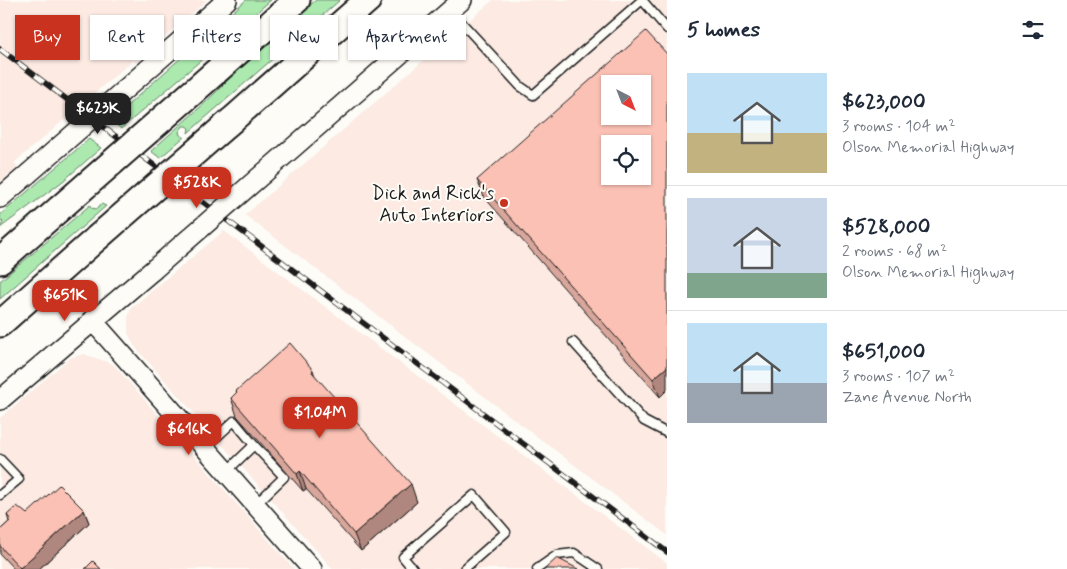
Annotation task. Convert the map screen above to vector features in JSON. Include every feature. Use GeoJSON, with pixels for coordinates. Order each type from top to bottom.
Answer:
{"type":"FeatureCollection","features":[{"type":"Feature","properties":{"kind":"highway"},"geometry":{"type":"LineString","coordinates":[[0,261],[297,0]]}},
{"type":"Feature","properties":{"kind":"highway"},"geometry":{"type":"LineString","coordinates":[[0,324],[368,0]]}},
{"type":"Feature","properties":{"kind":"street"},"geometry":{"type":"LineString","coordinates":[[0,198],[227,0]]}},
{"type":"Feature","properties":{"kind":"street"},"geometry":{"type":"LineString","coordinates":[[0,400],[153,270],[456,5]]}},
{"type":"Feature","properties":{"kind":"street"},"geometry":{"type":"LineString","coordinates":[[92,320],[312,569]]}},
{"type":"Feature","properties":{"kind":"lane"},"geometry":{"type":"LineString","coordinates":[[456,5],[520,86],[533,96],[642,0],[667,29]]}},
{"type":"Feature","properties":{"kind":"lane"},"geometry":{"type":"LineString","coordinates":[[572,342],[644,421],[667,433]]}},
{"type":"Feature","properties":{"kind":"lane"},"geometry":{"type":"LineString","coordinates":[[204,449],[234,421],[284,477],[255,505]]}},
{"type":"Feature","properties":{"kind":"lane"},"geometry":{"type":"LineString","coordinates":[[226,472],[254,445]]}},
{"type":"Feature","properties":{"kind":"lane"},"geometry":{"type":"LineString","coordinates":[[0,459],[19,479],[0,495]]}},
{"type":"Feature","properties":{"kind":"lane"},"geometry":{"type":"LineString","coordinates":[[413,569],[403,558],[474,495],[506,532],[464,569]]}},
{"type":"Feature","properties":{"kind":"lane"},"geometry":{"type":"LineString","coordinates":[[537,569],[557,555],[574,553],[598,569]]}},
{"type":"Feature","properties":{"kind":"shaded area"},"geometry":{"type":"Polygon","coordinates":[[[0,0],[207,0],[190,15],[174,15],[174,29],[164,38],[164,15],[90,15],[90,60],[133,60],[14,163],[18,167],[0,183],[0,0]]]}},
{"type":"Feature","properties":{"kind":"shaded area"},"geometry":{"type":"Polygon","coordinates":[[[493,0],[667,0],[667,535],[245,215],[424,60],[466,60],[466,23],[493,0]]]}},
{"type":"Feature","properties":{"kind":"shaded area"},"geometry":{"type":"Polygon","coordinates":[[[224,231],[667,563],[667,569],[333,569],[135,347],[128,333],[128,318],[131,308],[224,231]]]}},
{"type":"Feature","properties":{"kind":"shaded area"},"geometry":{"type":"Polygon","coordinates":[[[84,354],[113,364],[294,569],[0,569],[0,418],[70,358],[84,354]]]}},
{"type":"Feature","properties":{"kind":"green space"},"geometry":{"type":"Polygon","coordinates":[[[246,0],[271,0],[254,15],[229,15],[246,0]]]}},
{"type":"Feature","properties":{"kind":"green space"},"geometry":{"type":"Polygon","coordinates":[[[316,0],[340,0],[323,15],[299,15],[316,0]]]}},
{"type":"Feature","properties":{"kind":"green space"},"geometry":{"type":"Polygon","coordinates":[[[270,40],[271,60],[188,133],[189,128],[183,126],[179,132],[184,137],[160,158],[151,151],[206,102],[248,60],[260,60],[260,48],[270,40]]]}},
{"type":"Feature","properties":{"kind":"green space"},"geometry":{"type":"Polygon","coordinates":[[[178,60],[201,60],[121,129],[111,120],[178,60]]]}},
{"type":"Feature","properties":{"kind":"green space"},"geometry":{"type":"Polygon","coordinates":[[[89,139],[101,148],[63,181],[0,228],[3,222],[0,219],[0,215],[89,139]]]}},
{"type":"Feature","properties":{"kind":"green space"},"geometry":{"type":"Polygon","coordinates":[[[101,204],[106,206],[0,299],[0,281],[90,205],[91,208],[97,209],[101,204]]]}},
{"type":"Feature","properties":{"kind":"building"},"geometry":{"type":"Polygon","coordinates":[[[646,31],[667,54],[667,367],[653,379],[477,180],[646,31]]]}},
{"type":"Feature","properties":{"kind":"building"},"geometry":{"type":"Polygon","coordinates":[[[290,343],[313,370],[312,372],[411,484],[354,534],[300,471],[297,474],[231,398],[236,391],[290,343]]]}},
{"type":"Feature","properties":{"kind":"building"},"geometry":{"type":"Polygon","coordinates":[[[59,485],[84,510],[20,568],[0,546],[0,530],[11,520],[7,515],[17,506],[27,514],[59,485]]]}},
{"type":"Feature","properties":{"kind":"building"},"geometry":{"type":"Polygon","coordinates":[[[557,558],[578,569],[545,569],[557,558]]]}},
{"type":"Feature","properties":{"kind":"building"},"geometry":{"type":"Polygon","coordinates":[[[93,561],[101,569],[85,569],[93,561]]]}},
{"type":"Feature","properties":{"kind":"railway"},"geometry":{"type":"LineString","coordinates":[[0,49],[667,552]]}},
{"type":"Feature","properties":{"kind":"place","name":"Dick and Rick's Auto Interiors"},"geometry":{"type":"Point","coordinates":[504,203]}}]}
